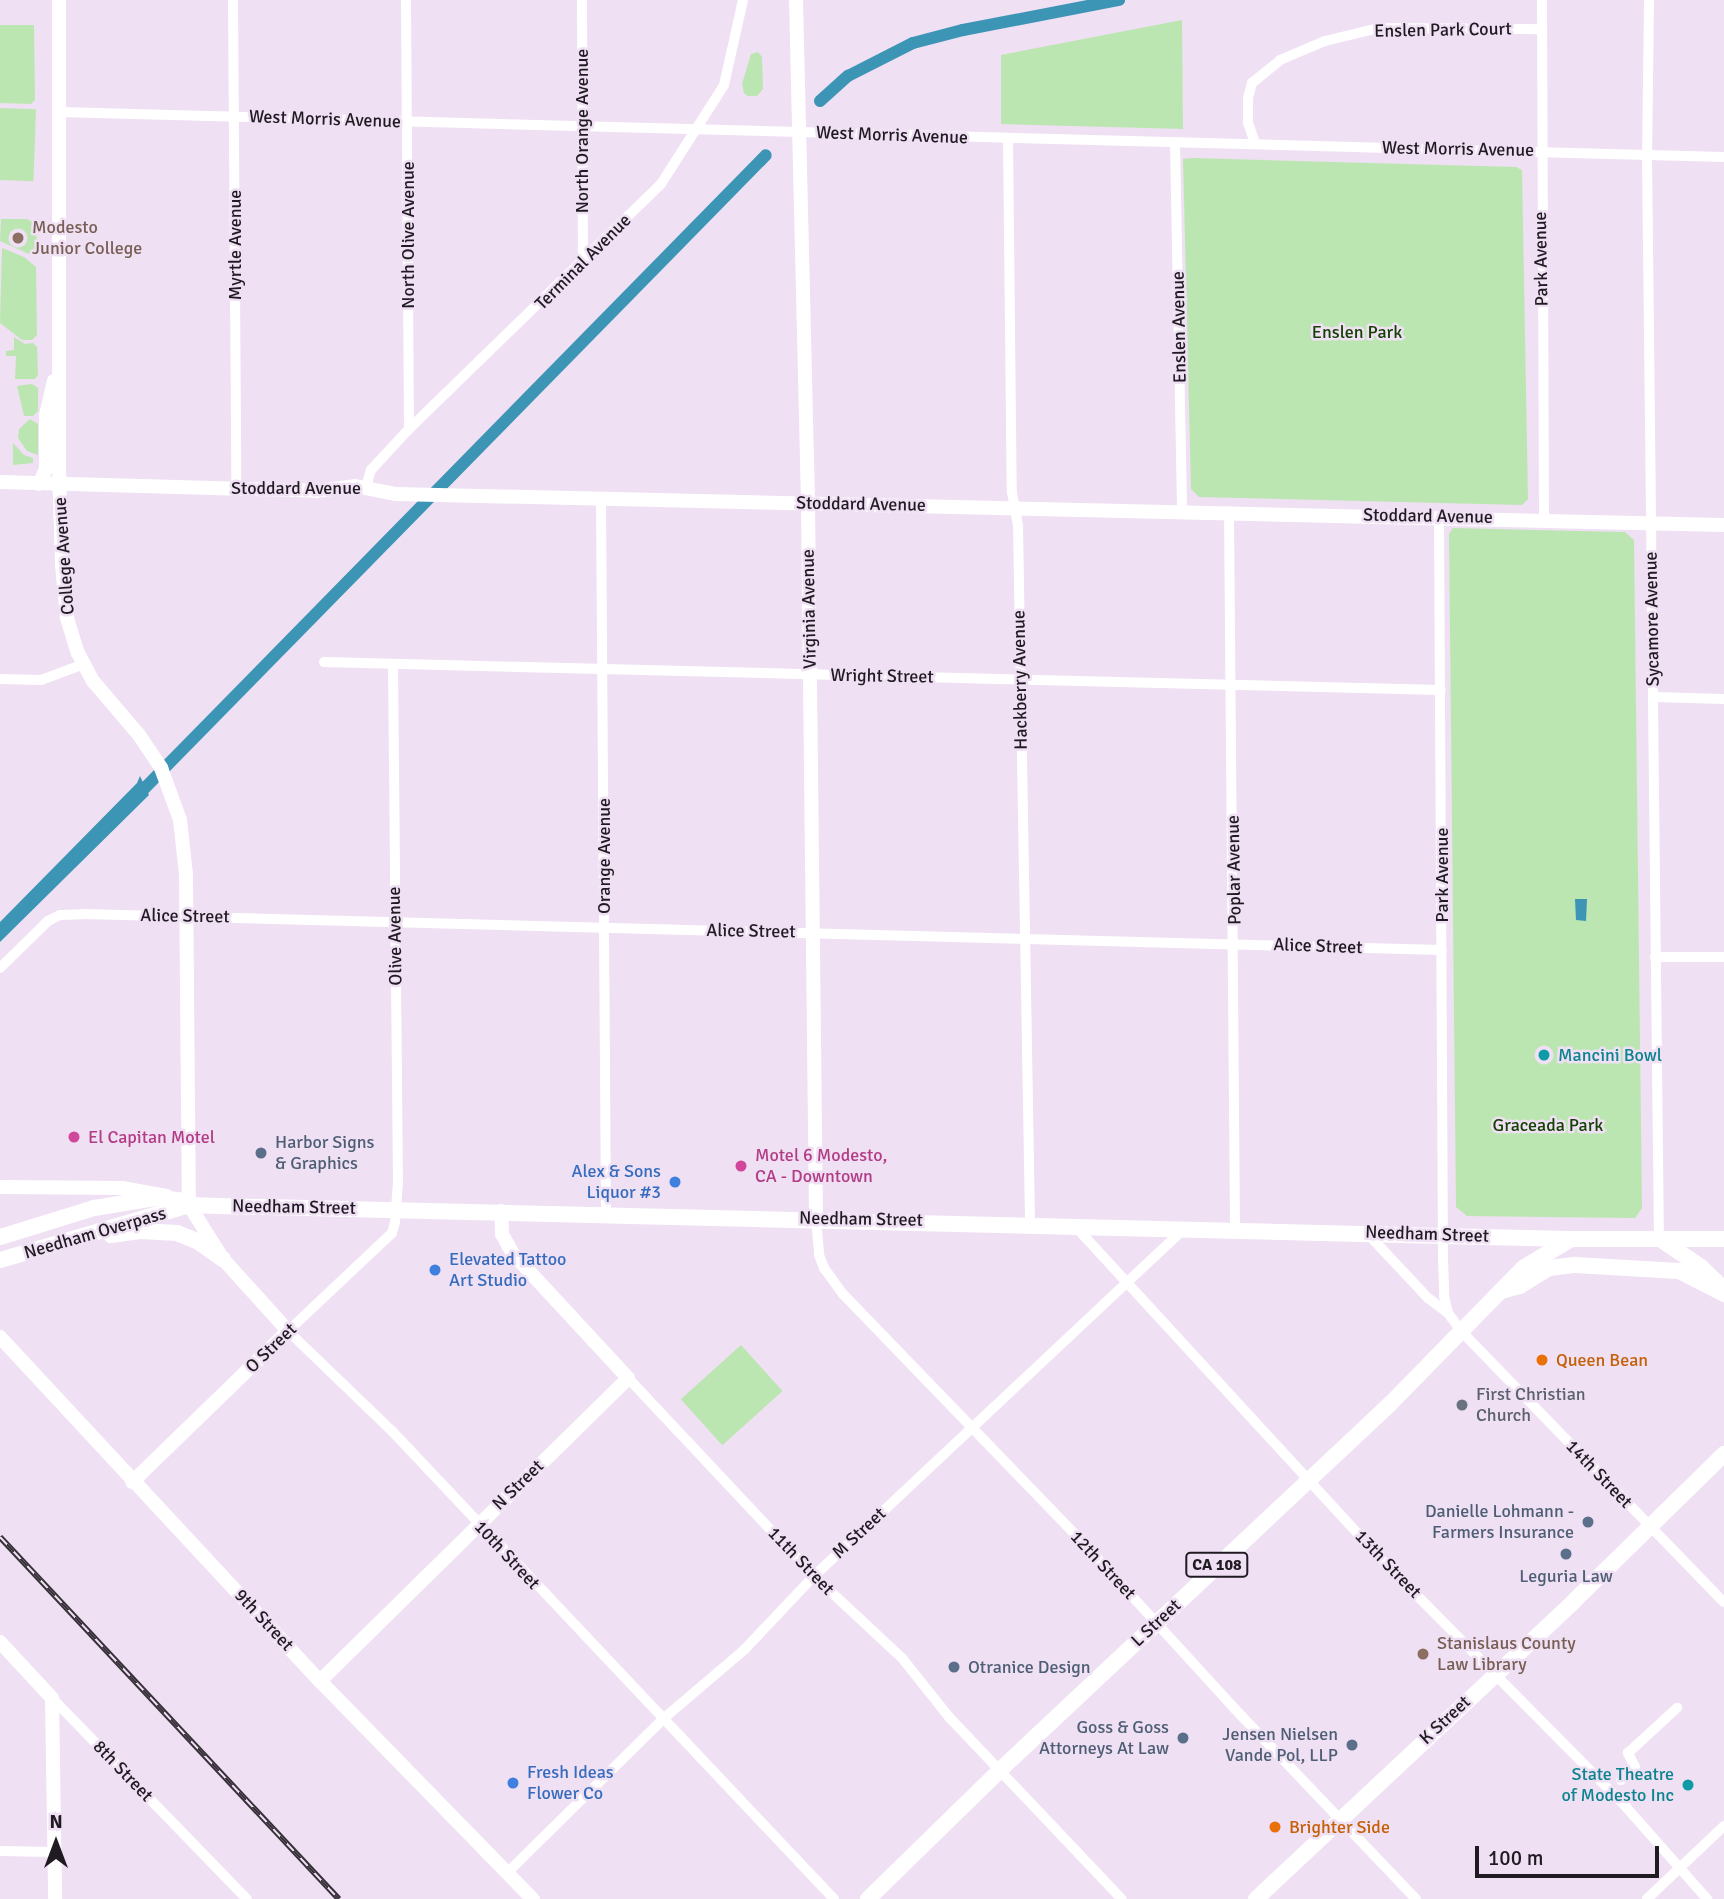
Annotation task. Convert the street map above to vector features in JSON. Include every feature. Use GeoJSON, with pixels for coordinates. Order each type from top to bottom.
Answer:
{"type":"FeatureCollection","features":[{"type":"Feature","properties":{"kind":"main road","name":"Needham Overpass"},"geometry":{"type":"LineString","coordinates":[[0,1237],[114,1203],[156,1198],[183,1202]]}},
{"type":"Feature","properties":{"kind":"main road","name":"Needham Street"},"geometry":{"type":"LineString","coordinates":[[183,1202],[1571,1239],[1724,1240]]}},
{"type":"Feature","properties":{"kind":"main road","name":"Needham Overpass"},"geometry":{"type":"LineString","coordinates":[[0,1260],[183,1202]]}},
{"type":"Feature","properties":{"kind":"main road"},"geometry":{"type":"LineString","coordinates":[[43,1247],[121,1234],[167,1231],[197,1241],[223,1259]]}},
{"type":"Feature","properties":{"kind":"main road","name":"L Street"},"geometry":{"type":"LineString","coordinates":[[868,1899],[1000,1770],[1462,1332],[1523,1268],[1571,1239]]}},
{"type":"Feature","properties":{"kind":"main road"},"geometry":{"type":"LineString","coordinates":[[1659,1239],[1701,1267],[1724,1291]]}},
{"type":"Feature","properties":{"kind":"main road"},"geometry":{"type":"LineString","coordinates":[[1501,1291],[1520,1286],[1549,1268],[1575,1265],[1679,1271],[1724,1291]]}},
{"type":"Feature","properties":{"kind":"main road","name":"K Street"},"geometry":{"type":"LineString","coordinates":[[1256,1899],[1494,1673],[1575,1600],[1648,1525],[1724,1454]]}},
{"type":"Feature","properties":{"kind":"street","name":"College Avenue"},"geometry":{"type":"LineString","coordinates":[[59,0],[59,363],[63,590],[66,618],[84,664],[105,698],[139,735],[155,758],[168,784],[183,833],[187,917],[183,1202]]}},
{"type":"Feature","properties":{"kind":"street","name":"Myrtle Avenue"},"geometry":{"type":"LineString","coordinates":[[233,0],[236,489]]}},
{"type":"Feature","properties":{"kind":"street","name":"North Olive Avenue"},"geometry":{"type":"LineString","coordinates":[[406,0],[409,429]]}},
{"type":"Feature","properties":{"kind":"street","name":"North Orange Avenue"},"geometry":{"type":"LineString","coordinates":[[582,0],[583,262]]}},
{"type":"Feature","properties":{"kind":"street","name":"Terminal Avenue"},"geometry":{"type":"LineString","coordinates":[[366,487],[371,470],[409,429],[661,184],[724,85],[743,0]]}},
{"type":"Feature","properties":{"kind":"street","name":"Virginia Avenue"},"geometry":{"type":"LineString","coordinates":[[796,0],[808,502],[817,1219]]}},
{"type":"Feature","properties":{"kind":"street","name":"Park Avenue"},"geometry":{"type":"LineString","coordinates":[[1542,0],[1540,151],[1544,518]]}},
{"type":"Feature","properties":{"kind":"street","name":"Sycamore Avenue"},"geometry":{"type":"LineString","coordinates":[[1648,0],[1650,523],[1659,1239]]}},
{"type":"Feature","properties":{"kind":"street","name":"Enslen Park Court"},"geometry":{"type":"LineString","coordinates":[[1255,144],[1248,123],[1248,98],[1252,83],[1280,60],[1325,41],[1379,28],[1542,29]]}},
{"type":"Feature","properties":{"kind":"street","name":"West Morris Avenue"},"geometry":{"type":"LineString","coordinates":[[59,112],[1724,157]]}},
{"type":"Feature","properties":{"kind":"street","name":"Hackberry Avenue"},"geometry":{"type":"LineString","coordinates":[[1008,138],[1012,492],[1018,526],[1030,1223]]}},
{"type":"Feature","properties":{"kind":"street","name":"Enslen Avenue"},"geometry":{"type":"LineString","coordinates":[[1175,143],[1182,510]]}},
{"type":"Feature","properties":{"kind":"street"},"geometry":{"type":"LineString","coordinates":[[39,484],[46,469],[46,415],[59,363]]}},
{"type":"Feature","properties":{"kind":"street","name":"Stoddard Avenue"},"geometry":{"type":"LineString","coordinates":[[0,482],[321,491],[366,487],[387,494],[1724,524]]}},
{"type":"Feature","properties":{"kind":"street","name":"Orange Avenue"},"geometry":{"type":"LineString","coordinates":[[601,498],[606,1213]]}},
{"type":"Feature","properties":{"kind":"street","name":"Poplar Avenue"},"geometry":{"type":"LineString","coordinates":[[1229,512],[1236,1228]]}},
{"type":"Feature","properties":{"kind":"street","name":"Park Avenue"},"geometry":{"type":"LineString","coordinates":[[1439,516],[1444,1234]]}},
{"type":"Feature","properties":{"kind":"street","name":"Wright Street"},"geometry":{"type":"LineString","coordinates":[[324,662],[1441,690]]}},
{"type":"Feature","properties":{"kind":"street"},"geometry":{"type":"LineString","coordinates":[[0,679],[41,680],[84,664]]}},
{"type":"Feature","properties":{"kind":"street","name":"Olive Avenue"},"geometry":{"type":"LineString","coordinates":[[393,664],[397,1208]]}},
{"type":"Feature","properties":{"kind":"street"},"geometry":{"type":"LineString","coordinates":[[1654,697],[1724,699]]}},
{"type":"Feature","properties":{"kind":"street","name":"Alice Street"},"geometry":{"type":"LineString","coordinates":[[0,968],[48,921],[60,915],[1442,950]]}},
{"type":"Feature","properties":{"kind":"street"},"geometry":{"type":"LineString","coordinates":[[1655,957],[1724,957]]}},
{"type":"Feature","properties":{"kind":"street","name":"Needham Street"},"geometry":{"type":"LineString","coordinates":[[0,1187],[122,1188],[159,1192],[183,1202]]}},
{"type":"Feature","properties":{"kind":"street","name":"10th Street"},"geometry":{"type":"LineString","coordinates":[[183,1202],[223,1259],[288,1331],[391,1431],[834,1899]]}},
{"type":"Feature","properties":{"kind":"street","name":"O Street"},"geometry":{"type":"LineString","coordinates":[[132,1482],[392,1233],[397,1208]]}},
{"type":"Feature","properties":{"kind":"street","name":"11th Street"},"geometry":{"type":"LineString","coordinates":[[501,1211],[502,1234],[513,1254],[814,1576],[902,1658],[949,1717],[1122,1899]]}},
{"type":"Feature","properties":{"kind":"street","name":"12th Street"},"geometry":{"type":"LineString","coordinates":[[817,1219],[819,1255],[832,1282],[972,1426],[1416,1899]]}},
{"type":"Feature","properties":{"kind":"street","name":"13th Street"},"geometry":{"type":"LineString","coordinates":[[1074,1224],[1308,1479],[1626,1807],[1707,1899]]}},
{"type":"Feature","properties":{"kind":"street","name":"M Street"},"geometry":{"type":"LineString","coordinates":[[508,1872],[663,1719],[744,1650],[814,1576],[1186,1227]]}},
{"type":"Feature","properties":{"kind":"street","name":"14th Street"},"geometry":{"type":"LineString","coordinates":[[1366,1232],[1429,1298],[1448,1313],[1462,1332],[1724,1602]]}},
{"type":"Feature","properties":{"kind":"street","name":"14th Street"},"geometry":{"type":"LineString","coordinates":[[1444,1234],[1444,1296],[1448,1313]]}},
{"type":"Feature","properties":{"kind":"street","name":"9th Street"},"geometry":{"type":"LineString","coordinates":[[0,1337],[132,1482],[193,1542],[320,1681],[533,1899]]}},
{"type":"Feature","properties":{"kind":"street","name":"N Street"},"geometry":{"type":"LineString","coordinates":[[320,1681],[628,1378]]}},
{"type":"Feature","properties":{"kind":"street","name":"8th Street"},"geometry":{"type":"LineString","coordinates":[[0,1642],[247,1899]]}},
{"type":"Feature","properties":{"kind":"street"},"geometry":{"type":"LineString","coordinates":[[52,1698],[55,1899]]}},
{"type":"Feature","properties":{"kind":"street"},"geometry":{"type":"LineString","coordinates":[[1621,1780],[1634,1767],[1628,1753],[1677,1708]]}},
{"type":"Feature","properties":{"kind":"street"},"geometry":{"type":"LineString","coordinates":[[1647,1899],[1724,1826]]}},
{"type":"Feature","properties":{"kind":"street"},"geometry":{"type":"LineString","coordinates":[[0,1852],[53,1852]]}},
{"type":"Feature","properties":{"kind":"green space"},"geometry":{"type":"Polygon","coordinates":[[[1182,20],[1183,129],[1001,124],[1001,55],[1182,20]]]}},
{"type":"Feature","properties":{"kind":"green space"},"geometry":{"type":"Polygon","coordinates":[[[0,25],[34,25],[35,100],[31,104],[0,103],[0,25]]]}},
{"type":"Feature","properties":{"kind":"green space"},"geometry":{"type":"Polygon","coordinates":[[[758,52],[762,57],[763,89],[757,96],[748,96],[744,93],[742,84],[751,54],[758,52]]]}},
{"type":"Feature","properties":{"kind":"green space"},"geometry":{"type":"Polygon","coordinates":[[[0,108],[36,109],[33,181],[0,180],[0,108]]]}},
{"type":"Feature","properties":{"kind":"green space","name":"Enslen Park"},"geometry":{"type":"Polygon","coordinates":[[[1183,159],[1516,167],[1522,170],[1528,499],[1522,505],[1199,497],[1191,489],[1183,159]]]}},
{"type":"Feature","properties":{"kind":"green space"},"geometry":{"type":"Polygon","coordinates":[[[1,219],[27,219],[33,222],[37,226],[36,252],[29,254],[0,241],[1,219]]]}},
{"type":"Feature","properties":{"kind":"green space"},"geometry":{"type":"Polygon","coordinates":[[[2,248],[24,257],[36,267],[37,335],[32,340],[22,340],[0,323],[2,248]]]}},
{"type":"Feature","properties":{"kind":"green space"},"geometry":{"type":"Polygon","coordinates":[[[14,337],[37,347],[38,375],[35,379],[15,379],[16,356],[6,356],[6,351],[14,350],[14,337]]]}},
{"type":"Feature","properties":{"kind":"green space"},"geometry":{"type":"Polygon","coordinates":[[[32,384],[38,388],[38,411],[33,416],[24,416],[17,386],[32,384]]]}},
{"type":"Feature","properties":{"kind":"green space"},"geometry":{"type":"Polygon","coordinates":[[[30,419],[38,424],[38,455],[27,451],[18,438],[19,429],[30,419]]]}},
{"type":"Feature","properties":{"kind":"green space"},"geometry":{"type":"Polygon","coordinates":[[[13,443],[24,455],[33,458],[33,463],[13,465],[13,443]]]}},
{"type":"Feature","properties":{"kind":"green space","name":"Graceada Park"},"geometry":{"type":"Polygon","coordinates":[[[1453,528],[1625,532],[1634,540],[1642,1208],[1635,1218],[1467,1216],[1456,1207],[1449,534],[1453,528]]]}},
{"type":"Feature","properties":{"kind":"green space"},"geometry":{"type":"Polygon","coordinates":[[[741,1345],[782,1391],[722,1445],[681,1399],[741,1345]]]}},
{"type":"Feature","properties":{"kind":"water"},"geometry":{"type":"Polygon","coordinates":[[[140,776],[149,795],[0,942],[0,922],[137,783],[140,776]]]}},
{"type":"Feature","properties":{"kind":"water"},"geometry":{"type":"Polygon","coordinates":[[[1575,899],[1587,899],[1586,921],[1576,920],[1575,899]]]}},
{"type":"Feature","properties":{"kind":"waterway"},"geometry":{"type":"LineString","coordinates":[[820,101],[848,76],[913,43],[963,30],[1119,0]]}},
{"type":"Feature","properties":{"kind":"waterway"},"geometry":{"type":"LineString","coordinates":[[136,797],[766,155]]}},
{"type":"Feature","properties":{"kind":"railway"},"geometry":{"type":"LineString","coordinates":[[0,1537],[339,1899]]}},
{"type":"Feature","properties":{"kind":"place","name":"Modesto Junior College"},"geometry":{"type":"Point","coordinates":[18,238]}},
{"type":"Feature","properties":{"kind":"place","name":"Mancini Bowl"},"geometry":{"type":"Point","coordinates":[1544,1055]}},
{"type":"Feature","properties":{"kind":"place","name":"El Capitan Motel"},"geometry":{"type":"Point","coordinates":[74,1137]}},
{"type":"Feature","properties":{"kind":"place","name":"Harbor Signs & Graphics"},"geometry":{"type":"Point","coordinates":[261,1153]}},
{"type":"Feature","properties":{"kind":"place","name":"Motel 6 Modesto, CA - Downtown"},"geometry":{"type":"Point","coordinates":[741,1166]}},
{"type":"Feature","properties":{"kind":"place","name":"Alex & Sons Liquor #3"},"geometry":{"type":"Point","coordinates":[675,1182]}},
{"type":"Feature","properties":{"kind":"place","name":"Elevated Tattoo Art Studio"},"geometry":{"type":"Point","coordinates":[435,1270]}},
{"type":"Feature","properties":{"kind":"place","name":"Queen Bean"},"geometry":{"type":"Point","coordinates":[1542,1360]}},
{"type":"Feature","properties":{"kind":"place","name":"First Christian Church"},"geometry":{"type":"Point","coordinates":[1462,1405]}},
{"type":"Feature","properties":{"kind":"place","name":"Danielle Lohmann - Farmers Insurance"},"geometry":{"type":"Point","coordinates":[1588,1522]}},
{"type":"Feature","properties":{"kind":"place","name":"Leguria Law"},"geometry":{"type":"Point","coordinates":[1566,1554]}},
{"type":"Feature","properties":{"kind":"place","name":"Stanislaus County Law Library"},"geometry":{"type":"Point","coordinates":[1423,1654]}},
{"type":"Feature","properties":{"kind":"place","name":"Otranice Design"},"geometry":{"type":"Point","coordinates":[954,1667]}},
{"type":"Feature","properties":{"kind":"place","name":"Goss & Goss Attorneys At Law"},"geometry":{"type":"Point","coordinates":[1183,1738]}},
{"type":"Feature","properties":{"kind":"place","name":"Jensen Nielsen Vande Pol, LLP"},"geometry":{"type":"Point","coordinates":[1352,1745]}},
{"type":"Feature","properties":{"kind":"place","name":"Fresh Ideas Flower Co"},"geometry":{"type":"Point","coordinates":[513,1783]}},
{"type":"Feature","properties":{"kind":"place","name":"State Theatre of Modesto Inc"},"geometry":{"type":"Point","coordinates":[1688,1785]}},
{"type":"Feature","properties":{"kind":"place","name":"Brighter Side"},"geometry":{"type":"Point","coordinates":[1275,1827]}}]}
